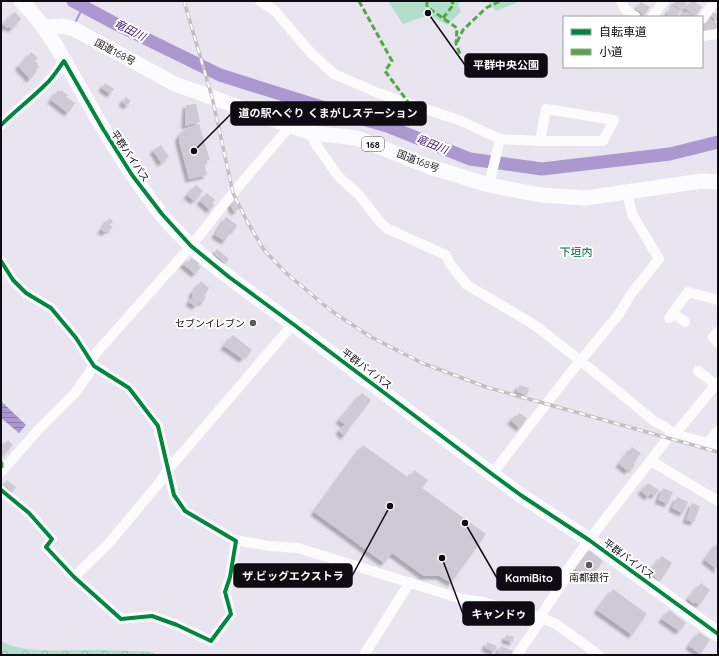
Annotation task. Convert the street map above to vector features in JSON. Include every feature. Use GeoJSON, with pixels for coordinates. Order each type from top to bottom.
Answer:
{"type":"FeatureCollection","features":[{"type":"Feature","properties":{"kind":"highway","name":"平群バイパス"},"geometry":{"type":"LineString","coordinates":[[21,1],[43,26],[103,129],[132,175],[162,214],[191,246],[228,277],[293,324],[492,474],[522,496],[589,540],[718,634]]}},
{"type":"Feature","properties":{"kind":"highway","name":"国道168号"},"geometry":{"type":"LineString","coordinates":[[43,26],[63,26],[74,29],[175,84],[311,133],[357,138],[430,167],[490,178],[541,195],[585,198],[702,181],[718,182]]}},
{"type":"Feature","properties":{"kind":"street"},"geometry":{"type":"LineString","coordinates":[[260,1],[275,11],[311,53],[334,74],[378,93],[462,121],[500,139],[540,141],[603,141],[614,120],[546,108],[540,141]]}},
{"type":"Feature","properties":{"kind":"street"},"geometry":{"type":"LineString","coordinates":[[621,1],[625,9],[635,16]]}},
{"type":"Feature","properties":{"kind":"street"},"geometry":{"type":"LineString","coordinates":[[653,16],[664,1]]}},
{"type":"Feature","properties":{"kind":"street"},"geometry":{"type":"LineString","coordinates":[[703,18],[715,1]]}},
{"type":"Feature","properties":{"kind":"street"},"geometry":{"type":"LineString","coordinates":[[703,36],[718,34]]}},
{"type":"Feature","properties":{"kind":"street"},"geometry":{"type":"LineString","coordinates":[[1,125],[52,78],[64,61]]}},
{"type":"Feature","properties":{"kind":"street"},"geometry":{"type":"LineString","coordinates":[[1,472],[40,428],[75,393],[92,363],[291,125]]}},
{"type":"Feature","properties":{"kind":"street"},"geometry":{"type":"LineString","coordinates":[[311,133],[315,143],[338,176],[359,195],[381,223],[388,229],[446,255],[450,264],[467,284],[533,324],[654,421],[675,434],[718,446]]}},
{"type":"Feature","properties":{"kind":"street"},"geometry":{"type":"LineString","coordinates":[[490,178],[500,139]]}},
{"type":"Feature","properties":{"kind":"street"},"geometry":{"type":"LineString","coordinates":[[492,474],[619,314],[631,294],[659,259],[632,214],[627,192]]}},
{"type":"Feature","properties":{"kind":"street"},"geometry":{"type":"LineString","coordinates":[[1,261],[13,280],[26,293],[51,308],[76,338],[92,363],[129,388],[158,426],[167,471],[174,495],[185,511],[236,540],[269,546],[298,548],[462,599],[484,602],[540,617],[556,624],[599,655]]}},
{"type":"Feature","properties":{"kind":"street"},"geometry":{"type":"LineString","coordinates":[[685,322],[671,316],[688,292],[718,300]]}},
{"type":"Feature","properties":{"kind":"street"},"geometry":{"type":"LineString","coordinates":[[74,577],[109,543],[160,482],[167,471],[293,324]]}},
{"type":"Feature","properties":{"kind":"street"},"geometry":{"type":"LineString","coordinates":[[718,332],[713,337],[718,343]]}},
{"type":"Feature","properties":{"kind":"street"},"geometry":{"type":"LineString","coordinates":[[517,655],[540,623],[540,617],[566,577],[566,572],[589,540],[668,438],[675,434],[717,384],[698,371]]}},
{"type":"Feature","properties":{"kind":"street"},"geometry":{"type":"LineString","coordinates":[[707,444],[718,431]]}},
{"type":"Feature","properties":{"kind":"street"},"geometry":{"type":"LineString","coordinates":[[651,461],[718,501]]}},
{"type":"Feature","properties":{"kind":"street"},"geometry":{"type":"LineString","coordinates":[[1,490],[29,513],[52,539],[46,547],[74,577],[121,619],[152,616],[177,625],[211,641],[231,614],[224,592],[230,577],[236,540]]}},
{"type":"Feature","properties":{"kind":"street"},"geometry":{"type":"LineString","coordinates":[[364,655],[410,582]]}},
{"type":"Feature","properties":{"kind":"green space"},"geometry":{"type":"Polygon","coordinates":[[[388,1],[461,1],[458,4],[461,12],[447,25],[429,15],[403,24],[388,1]]]}},
{"type":"Feature","properties":{"kind":"green space"},"geometry":{"type":"Polygon","coordinates":[[[487,1],[521,1],[496,11],[487,1]]]}},
{"type":"Feature","properties":{"kind":"green space"},"geometry":{"type":"Polygon","coordinates":[[[1,641],[22,648],[34,650],[152,652],[158,655],[1,655],[1,641]]]}},
{"type":"Feature","properties":{"kind":"shaded area"},"geometry":{"type":"Polygon","coordinates":[[[2,402],[26,425],[19,433],[1,418],[2,402]]]}},
{"type":"Feature","properties":{"kind":"building"},"geometry":{"type":"Polygon","coordinates":[[[676,1],[688,1],[681,10],[673,4],[676,1]]]}},
{"type":"Feature","properties":{"kind":"building"},"geometry":{"type":"Polygon","coordinates":[[[691,1],[694,1],[702,7],[695,16],[685,8],[691,1]]]}},
{"type":"Feature","properties":{"kind":"building"},"geometry":{"type":"Polygon","coordinates":[[[641,2],[650,7],[644,15],[636,9],[641,2]]]}},
{"type":"Feature","properties":{"kind":"building"},"geometry":{"type":"Polygon","coordinates":[[[673,6],[680,11],[677,16],[668,16],[668,12],[673,6]]]}},
{"type":"Feature","properties":{"kind":"building"},"geometry":{"type":"Polygon","coordinates":[[[686,11],[694,16],[680,16],[682,12],[684,14],[686,11]]]}},
{"type":"Feature","properties":{"kind":"building"},"geometry":{"type":"Polygon","coordinates":[[[718,11],[718,22],[711,15],[713,12],[716,14],[718,11]]]}},
{"type":"Feature","properties":{"kind":"building"},"geometry":{"type":"Polygon","coordinates":[[[15,12],[21,19],[12,29],[8,26],[7,28],[3,24],[15,12]]]}},
{"type":"Feature","properties":{"kind":"building"},"geometry":{"type":"Polygon","coordinates":[[[708,17],[718,25],[714,31],[712,29],[709,33],[703,29],[703,24],[708,17]]]}},
{"type":"Feature","properties":{"kind":"building"},"geometry":{"type":"Polygon","coordinates":[[[31,52],[38,58],[35,61],[39,67],[30,79],[19,67],[20,63],[22,64],[31,52]]]}},
{"type":"Feature","properties":{"kind":"building"},"geometry":{"type":"Polygon","coordinates":[[[105,83],[114,89],[110,94],[102,88],[105,83]]]}},
{"type":"Feature","properties":{"kind":"building"},"geometry":{"type":"Polygon","coordinates":[[[58,90],[60,92],[61,90],[68,95],[66,97],[75,103],[68,113],[51,100],[58,90]]]}},
{"type":"Feature","properties":{"kind":"building"},"geometry":{"type":"Polygon","coordinates":[[[126,97],[131,101],[127,106],[122,102],[126,97]]]}},
{"type":"Feature","properties":{"kind":"building"},"geometry":{"type":"Polygon","coordinates":[[[196,104],[200,122],[185,126],[186,105],[196,104]]]}},
{"type":"Feature","properties":{"kind":"building"},"geometry":{"type":"Polygon","coordinates":[[[199,124],[210,160],[204,161],[207,175],[189,179],[179,136],[185,129],[199,124]]]}},
{"type":"Feature","properties":{"kind":"building"},"geometry":{"type":"Polygon","coordinates":[[[161,145],[169,157],[161,163],[153,150],[161,145]]]}},
{"type":"Feature","properties":{"kind":"building"},"geometry":{"type":"Polygon","coordinates":[[[196,185],[203,191],[194,201],[187,195],[196,185]]]}},
{"type":"Feature","properties":{"kind":"building"},"geometry":{"type":"Polygon","coordinates":[[[207,193],[215,200],[212,203],[214,205],[210,210],[200,201],[207,193]]]}},
{"type":"Feature","properties":{"kind":"building"},"geometry":{"type":"Polygon","coordinates":[[[235,201],[239,209],[234,212],[230,203],[235,201]]]}},
{"type":"Feature","properties":{"kind":"building"},"geometry":{"type":"Polygon","coordinates":[[[226,217],[237,225],[234,231],[232,229],[225,241],[215,235],[226,217]]]}},
{"type":"Feature","properties":{"kind":"building"},"geometry":{"type":"Polygon","coordinates":[[[109,218],[113,221],[110,225],[113,227],[104,232],[101,230],[109,218]]]}},
{"type":"Feature","properties":{"kind":"building"},"geometry":{"type":"Polygon","coordinates":[[[217,249],[229,259],[226,263],[214,253],[217,249]]]}},
{"type":"Feature","properties":{"kind":"building"},"geometry":{"type":"Polygon","coordinates":[[[191,258],[199,263],[198,265],[201,267],[195,274],[183,264],[186,261],[188,262],[191,258]]]}},
{"type":"Feature","properties":{"kind":"building"},"geometry":{"type":"Polygon","coordinates":[[[201,281],[209,288],[204,296],[206,297],[203,302],[201,301],[195,306],[189,302],[193,296],[192,293],[201,281]]]}},
{"type":"Feature","properties":{"kind":"building"},"geometry":{"type":"Polygon","coordinates":[[[233,335],[252,350],[243,359],[224,346],[233,335]]]}},
{"type":"Feature","properties":{"kind":"building"},"geometry":{"type":"Polygon","coordinates":[[[519,385],[529,388],[527,395],[517,392],[519,385]]]}},
{"type":"Feature","properties":{"kind":"building"},"geometry":{"type":"Polygon","coordinates":[[[362,393],[371,400],[349,428],[339,420],[362,393]]]}},
{"type":"Feature","properties":{"kind":"building"},"geometry":{"type":"Polygon","coordinates":[[[519,413],[527,418],[520,428],[511,421],[515,415],[517,416],[519,413]]]}},
{"type":"Feature","properties":{"kind":"building"},"geometry":{"type":"Polygon","coordinates":[[[344,425],[349,430],[344,436],[339,431],[344,425]]]}},
{"type":"Feature","properties":{"kind":"building"},"geometry":{"type":"Polygon","coordinates":[[[8,440],[13,445],[1,458],[1,447],[8,440]]]}},
{"type":"Feature","properties":{"kind":"building"},"geometry":{"type":"Polygon","coordinates":[[[363,445],[409,478],[414,470],[428,480],[422,488],[486,534],[451,583],[440,576],[424,576],[392,553],[384,563],[314,512],[363,445]]]}},
{"type":"Feature","properties":{"kind":"building"},"geometry":{"type":"Polygon","coordinates":[[[632,447],[641,453],[637,458],[629,451],[632,447]]]}},
{"type":"Feature","properties":{"kind":"building"},"geometry":{"type":"Polygon","coordinates":[[[628,452],[637,459],[633,464],[635,465],[632,469],[630,468],[628,471],[619,464],[628,452]]]}},
{"type":"Feature","properties":{"kind":"building"},"geometry":{"type":"Polygon","coordinates":[[[7,480],[16,487],[12,492],[4,484],[7,480]]]}},
{"type":"Feature","properties":{"kind":"building"},"geometry":{"type":"Polygon","coordinates":[[[648,483],[659,490],[654,496],[651,493],[648,497],[641,491],[648,483]]]}},
{"type":"Feature","properties":{"kind":"building"},"geometry":{"type":"Polygon","coordinates":[[[663,488],[673,492],[668,504],[658,500],[663,488]]]}},
{"type":"Feature","properties":{"kind":"building"},"geometry":{"type":"Polygon","coordinates":[[[677,497],[688,502],[683,513],[672,508],[677,497]]]}},
{"type":"Feature","properties":{"kind":"building"},"geometry":{"type":"Polygon","coordinates":[[[692,503],[700,506],[694,522],[686,520],[692,503]]]}},
{"type":"Feature","properties":{"kind":"building"},"geometry":{"type":"Polygon","coordinates":[[[718,542],[718,570],[705,560],[718,542]]]}},
{"type":"Feature","properties":{"kind":"building","name":"南都銀行"},"geometry":{"type":"Polygon","coordinates":[[[589,550],[603,561],[589,580],[575,569],[589,550]]]}},
{"type":"Feature","properties":{"kind":"building"},"geometry":{"type":"Polygon","coordinates":[[[662,556],[672,563],[660,581],[651,574],[654,569],[652,568],[662,556]]]}},
{"type":"Feature","properties":{"kind":"building"},"geometry":{"type":"Polygon","coordinates":[[[701,583],[710,590],[699,605],[696,602],[694,604],[688,599],[701,583]]]}},
{"type":"Feature","properties":{"kind":"building"},"geometry":{"type":"Polygon","coordinates":[[[613,589],[647,614],[632,635],[597,610],[613,589]]]}},
{"type":"Feature","properties":{"kind":"building"},"geometry":{"type":"Polygon","coordinates":[[[669,610],[686,623],[679,631],[662,619],[669,610]]]}},
{"type":"Feature","properties":{"kind":"building"},"geometry":{"type":"Polygon","coordinates":[[[699,632],[710,640],[700,654],[689,646],[699,632]]]}},
{"type":"Feature","properties":{"kind":"building"},"geometry":{"type":"Polygon","coordinates":[[[506,635],[514,637],[513,642],[505,640],[506,635]]]}},
{"type":"Feature","properties":{"kind":"building"},"geometry":{"type":"Polygon","coordinates":[[[487,642],[497,646],[495,652],[485,648],[487,642]]]}},
{"type":"Feature","properties":{"kind":"building"},"geometry":{"type":"Polygon","coordinates":[[[501,646],[513,651],[512,655],[503,655],[498,653],[501,646]]]}},
{"type":"Feature","properties":{"kind":"waterway","name":"竜田川"},"geometry":{"type":"LineString","coordinates":[[73,1],[116,24],[220,75],[387,126],[470,159],[542,169],[670,154],[718,142]]}},
{"type":"Feature","properties":{"kind":"waterway"},"geometry":{"type":"LineString","coordinates":[[75,23],[83,7]]}},
{"type":"Feature","properties":{"kind":"railway"},"geometry":{"type":"LineString","coordinates":[[184,1],[212,97],[233,193],[264,250],[285,272],[330,310],[371,337],[422,363],[486,387],[718,452]]}},
{"type":"Feature","properties":{"kind":"marked path"},"geometry":{"type":"LineString","coordinates":[[359,1],[392,61],[385,71],[408,102]]}},
{"type":"Feature","properties":{"kind":"marked path"},"geometry":{"type":"LineString","coordinates":[[427,1],[427,7],[457,28],[456,44],[460,54]]}},
{"type":"Feature","properties":{"kind":"marked path"},"geometry":{"type":"LineString","coordinates":[[443,18],[454,4],[451,1]]}},
{"type":"Feature","properties":{"kind":"marked path"},"geometry":{"type":"LineString","coordinates":[[457,42],[463,30],[486,8],[500,1]]}},
{"type":"Feature","properties":{"kind":"marked path"},"geometry":{"type":"LineString","coordinates":[[1,463],[2,470]]}},
{"type":"Feature","properties":{"kind":"cycle path"},"geometry":{"type":"LineString","coordinates":[[1,125],[48,82],[64,61],[103,129],[132,175],[162,214],[191,246],[229,277],[492,474],[522,496],[589,540],[718,634]]}},
{"type":"Feature","properties":{"kind":"cycle path"},"geometry":{"type":"LineString","coordinates":[[1,261],[13,280],[26,293],[51,308],[76,338],[94,366],[129,388],[158,426],[174,495],[185,511],[236,541],[230,577],[225,592],[231,614],[211,641],[177,625],[152,616],[121,619],[74,577],[46,547],[52,539],[29,513],[1,490]]}},
{"type":"Feature","properties":{"kind":"place","name":"平群中央公園"},"geometry":{"type":"Point","coordinates":[428,13]}},
{"type":"Feature","properties":{"kind":"place","name":"道の駅へぐり くまがしステーション"},"geometry":{"type":"Point","coordinates":[194,151]}},
{"type":"Feature","properties":{"kind":"place","name":"セブンイレブン"},"geometry":{"type":"Point","coordinates":[253,323]}},
{"type":"Feature","properties":{"kind":"place","name":"ザ.ビッグエクストラ"},"geometry":{"type":"Point","coordinates":[390,506]}},
{"type":"Feature","properties":{"kind":"place","name":"KamiBito"},"geometry":{"type":"Point","coordinates":[465,523]}},
{"type":"Feature","properties":{"kind":"place","name":"キャンドゥ"},"geometry":{"type":"Point","coordinates":[442,558]}},
{"type":"Feature","properties":{"kind":"place","name":"南都銀行"},"geometry":{"type":"Point","coordinates":[589,565]}},
{"type":"Feature","properties":{"kind":"district","name":"下垣内"},"geometry":{"type":"Point","coordinates":[576,252]}}]}
